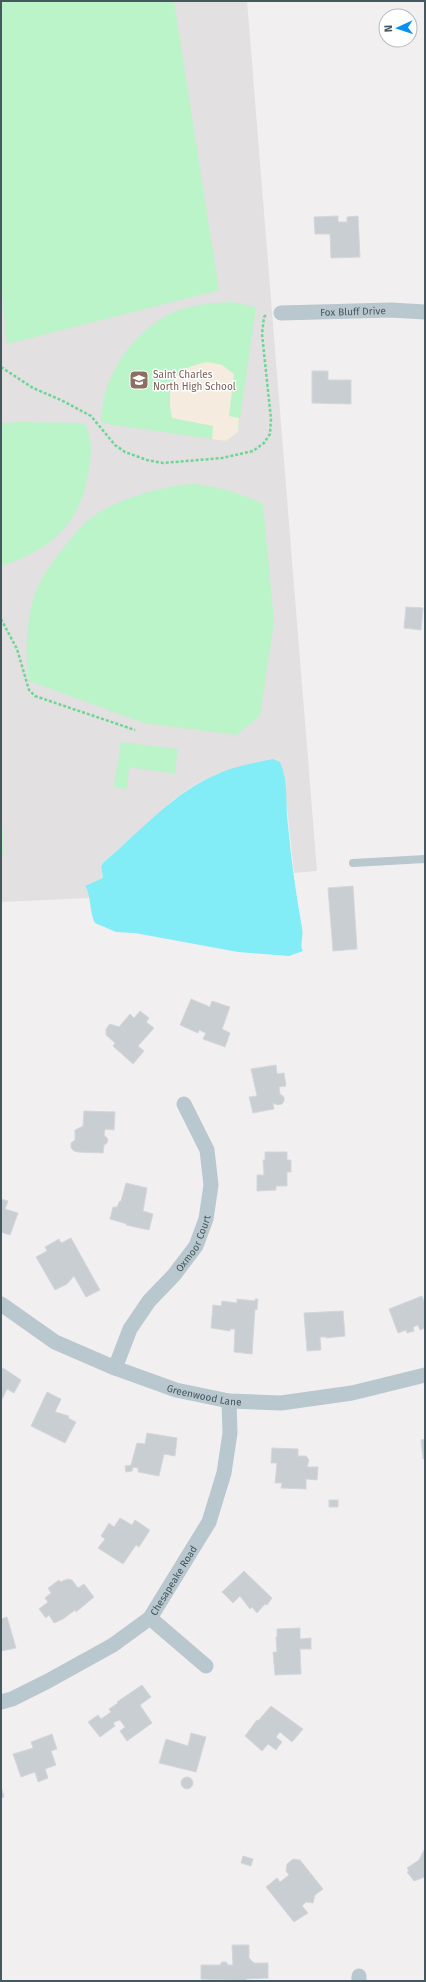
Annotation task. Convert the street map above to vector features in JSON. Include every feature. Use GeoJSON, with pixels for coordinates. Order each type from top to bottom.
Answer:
{"type":"FeatureCollection","features":[{"type":"Feature","properties":{"kind":"street","name":"Fox Bluff Drive"},"geometry":{"type":"LineString","coordinates":[[281,313],[391,310],[425,312]]}},
{"type":"Feature","properties":{"kind":"street","name":"Oxmoor Court"},"geometry":{"type":"LineString","coordinates":[[116,1368],[130,1329],[149,1301],[174,1275],[196,1246],[206,1219],[211,1185],[207,1150],[184,1104]]}},
{"type":"Feature","properties":{"kind":"street","name":"Greenwood Lane"},"geometry":{"type":"LineString","coordinates":[[1,1304],[55,1342],[116,1368],[176,1390],[229,1401],[281,1403],[352,1393],[425,1375]]}},
{"type":"Feature","properties":{"kind":"street","name":"Chesapeake Road"},"geometry":{"type":"LineString","coordinates":[[1,1702],[12,1699],[48,1681],[106,1648],[150,1618],[209,1522],[224,1473],[230,1433],[229,1401]]}},
{"type":"Feature","properties":{"kind":"street"},"geometry":{"type":"LineString","coordinates":[[150,1618],[206,1666]]}},
{"type":"Feature","properties":{"kind":"lane"},"geometry":{"type":"LineString","coordinates":[[353,863],[425,859]]}},
{"type":"Feature","properties":{"kind":"path"},"geometry":{"type":"LineString","coordinates":[[1,367],[33,388],[67,403],[91,416],[115,445],[125,452],[147,460],[163,462],[222,458],[253,451],[264,443],[270,434],[271,419],[262,326],[264,317],[268,314],[281,313]]}},
{"type":"Feature","properties":{"kind":"path"},"geometry":{"type":"LineString","coordinates":[[1,619],[17,649],[29,690],[35,696],[135,730]]}},
{"type":"Feature","properties":{"kind":"shaded area","name":"Saint Charles North High School"},"geometry":{"type":"Polygon","coordinates":[[[1,1],[247,1],[317,871],[294,873],[283,770],[202,781],[190,788],[173,800],[104,862],[101,866],[103,878],[86,886],[89,891],[89,898],[1,902],[1,1]]]}},
{"type":"Feature","properties":{"kind":"green space"},"geometry":{"type":"Polygon","coordinates":[[[1,1],[174,1],[219,290],[7,344],[1,278],[1,1]]]}},
{"type":"Feature","properties":{"kind":"green space"},"geometry":{"type":"Polygon","coordinates":[[[231,302],[256,307],[238,432],[226,441],[101,423],[102,407],[112,376],[119,361],[140,336],[152,325],[166,316],[182,309],[206,304],[231,302]]]}},
{"type":"Feature","properties":{"kind":"green space"},"geometry":{"type":"Polygon","coordinates":[[[1,423],[85,423],[91,442],[90,460],[84,492],[78,508],[70,522],[60,534],[48,544],[34,552],[1,566],[1,423]]]}},
{"type":"Feature","properties":{"kind":"green space"},"geometry":{"type":"Polygon","coordinates":[[[192,484],[211,486],[229,491],[263,504],[274,622],[260,716],[236,735],[144,723],[29,681],[27,642],[28,622],[32,603],[38,586],[47,570],[72,537],[92,517],[102,510],[140,494],[167,487],[192,484]]]}},
{"type":"Feature","properties":{"kind":"green space"},"geometry":{"type":"Polygon","coordinates":[[[121,742],[178,749],[175,774],[129,767],[127,789],[114,787],[121,742]]]}},
{"type":"Feature","properties":{"kind":"green space"},"geometry":{"type":"Polygon","coordinates":[[[1,807],[4,855],[1,855],[1,807]]]}},
{"type":"Feature","properties":{"kind":"sand"},"geometry":{"type":"Polygon","coordinates":[[[208,362],[222,365],[234,374],[229,416],[239,418],[238,432],[226,441],[212,439],[213,426],[172,418],[170,396],[171,387],[174,380],[186,369],[208,362]]]}},
{"type":"Feature","properties":{"kind":"water"},"geometry":{"type":"Polygon","coordinates":[[[273,759],[280,762],[285,777],[289,838],[302,931],[301,946],[303,951],[289,956],[238,952],[135,933],[116,932],[95,923],[85,886],[103,878],[101,866],[104,862],[173,801],[188,790],[203,781],[226,771],[273,759]]]}},
{"type":"Feature","properties":{"kind":"building"},"geometry":{"type":"Polygon","coordinates":[[[338,216],[338,222],[347,222],[347,217],[358,216],[360,257],[331,258],[330,234],[315,234],[314,217],[338,216]]]}},
{"type":"Feature","properties":{"kind":"building"},"geometry":{"type":"Polygon","coordinates":[[[312,371],[328,371],[328,380],[351,380],[351,404],[312,403],[312,371]]]}},
{"type":"Feature","properties":{"kind":"building"},"geometry":{"type":"Polygon","coordinates":[[[406,607],[423,608],[421,630],[404,628],[406,607]]]}},
{"type":"Feature","properties":{"kind":"building"},"geometry":{"type":"Polygon","coordinates":[[[353,886],[357,949],[333,951],[328,888],[353,886]]]}},
{"type":"Feature","properties":{"kind":"building"},"geometry":{"type":"Polygon","coordinates":[[[191,999],[210,1007],[212,1001],[230,1007],[222,1029],[230,1033],[225,1047],[203,1039],[206,1033],[199,1030],[198,1033],[180,1025],[191,999]]]}},
{"type":"Feature","properties":{"kind":"building"},"geometry":{"type":"Polygon","coordinates":[[[140,1011],[149,1018],[146,1022],[154,1028],[138,1046],[144,1051],[133,1064],[113,1046],[115,1043],[106,1035],[106,1029],[110,1024],[119,1027],[130,1014],[134,1018],[140,1011]]]}},
{"type":"Feature","properties":{"kind":"building"},"geometry":{"type":"Polygon","coordinates":[[[276,1065],[277,1074],[284,1073],[286,1086],[279,1087],[280,1094],[284,1097],[284,1101],[282,1104],[277,1105],[273,1103],[274,1109],[253,1113],[249,1097],[257,1096],[251,1069],[276,1065]]]}},
{"type":"Feature","properties":{"kind":"building"},"geometry":{"type":"Polygon","coordinates":[[[84,1111],[115,1112],[114,1130],[105,1129],[104,1135],[108,1139],[107,1143],[104,1145],[103,1153],[78,1152],[71,1148],[71,1143],[75,1140],[75,1130],[83,1126],[84,1111]]]}},
{"type":"Feature","properties":{"kind":"building"},"geometry":{"type":"Polygon","coordinates":[[[265,1152],[287,1152],[287,1160],[291,1160],[291,1172],[287,1172],[287,1186],[276,1186],[276,1190],[257,1191],[257,1175],[264,1175],[263,1160],[265,1160],[265,1152]]]}},
{"type":"Feature","properties":{"kind":"building"},"geometry":{"type":"Polygon","coordinates":[[[126,1183],[147,1188],[143,1211],[153,1214],[149,1230],[126,1225],[127,1224],[110,1219],[113,1207],[117,1207],[121,1201],[126,1183]]]}},
{"type":"Feature","properties":{"kind":"building"},"geometry":{"type":"Polygon","coordinates":[[[1,1199],[8,1201],[5,1209],[18,1213],[10,1235],[1,1232],[1,1199]]]}},
{"type":"Feature","properties":{"kind":"building"},"geometry":{"type":"Polygon","coordinates":[[[71,1238],[100,1290],[86,1297],[74,1276],[67,1284],[55,1290],[36,1257],[47,1251],[45,1247],[59,1239],[61,1243],[71,1238]]]}},
{"type":"Feature","properties":{"kind":"building"},"geometry":{"type":"Polygon","coordinates":[[[422,1296],[425,1304],[425,1328],[420,1330],[418,1325],[413,1327],[414,1331],[407,1333],[406,1330],[398,1333],[389,1309],[422,1296]]]}},
{"type":"Feature","properties":{"kind":"building"},"geometry":{"type":"Polygon","coordinates":[[[237,1299],[255,1301],[255,1299],[258,1299],[257,1310],[255,1309],[252,1354],[234,1352],[235,1329],[230,1329],[230,1331],[211,1328],[213,1305],[221,1306],[222,1301],[237,1303],[237,1299]]]}},
{"type":"Feature","properties":{"kind":"building"},"geometry":{"type":"Polygon","coordinates":[[[343,1311],[345,1336],[326,1338],[320,1337],[321,1350],[307,1351],[304,1313],[343,1311]]]}},
{"type":"Feature","properties":{"kind":"building"},"geometry":{"type":"Polygon","coordinates":[[[3,1368],[21,1380],[14,1393],[7,1389],[1,1401],[1,1371],[3,1368]]]}},
{"type":"Feature","properties":{"kind":"building"},"geometry":{"type":"Polygon","coordinates":[[[47,1392],[61,1399],[55,1412],[69,1416],[68,1418],[76,1422],[65,1443],[31,1426],[47,1392]]]}},
{"type":"Feature","properties":{"kind":"building"},"geometry":{"type":"Polygon","coordinates":[[[147,1433],[177,1438],[175,1456],[164,1454],[159,1476],[138,1472],[138,1468],[133,1467],[132,1471],[126,1472],[125,1466],[131,1465],[137,1443],[145,1444],[147,1433]]]}},
{"type":"Feature","properties":{"kind":"building"},"geometry":{"type":"Polygon","coordinates":[[[425,1439],[425,1459],[423,1459],[421,1440],[425,1439]]]}},
{"type":"Feature","properties":{"kind":"building"},"geometry":{"type":"Polygon","coordinates":[[[272,1448],[298,1449],[298,1456],[306,1456],[309,1460],[307,1467],[318,1467],[317,1480],[306,1479],[306,1489],[281,1488],[282,1483],[275,1483],[277,1463],[271,1463],[272,1448]]]}},
{"type":"Feature","properties":{"kind":"building"},"geometry":{"type":"Polygon","coordinates":[[[329,1500],[338,1500],[338,1507],[329,1507],[329,1500]]]}},
{"type":"Feature","properties":{"kind":"building"},"geometry":{"type":"Polygon","coordinates":[[[120,1518],[132,1525],[135,1520],[150,1530],[139,1547],[136,1545],[123,1564],[98,1548],[105,1539],[101,1536],[109,1523],[114,1527],[120,1518]]]}},
{"type":"Feature","properties":{"kind":"building"},"geometry":{"type":"Polygon","coordinates":[[[244,1571],[272,1598],[267,1605],[265,1604],[257,1613],[252,1607],[250,1609],[240,1596],[233,1603],[222,1592],[244,1571]]]}},
{"type":"Feature","properties":{"kind":"building"},"geometry":{"type":"Polygon","coordinates":[[[68,1579],[72,1580],[78,1588],[84,1584],[94,1597],[76,1612],[75,1610],[63,1619],[54,1623],[49,1615],[46,1618],[39,1609],[48,1602],[45,1598],[51,1593],[48,1588],[59,1580],[60,1582],[68,1579]]]}},
{"type":"Feature","properties":{"kind":"building"},"geometry":{"type":"Polygon","coordinates":[[[7,1617],[16,1648],[1,1651],[1,1619],[7,1617]]]}},
{"type":"Feature","properties":{"kind":"building"},"geometry":{"type":"Polygon","coordinates":[[[300,1628],[300,1639],[311,1638],[311,1649],[300,1649],[301,1674],[275,1675],[273,1652],[277,1652],[277,1629],[300,1628]]]}},
{"type":"Feature","properties":{"kind":"building"},"geometry":{"type":"Polygon","coordinates":[[[142,1685],[151,1697],[140,1705],[152,1723],[127,1741],[120,1731],[125,1727],[120,1720],[113,1723],[115,1726],[100,1737],[88,1722],[98,1715],[101,1719],[111,1712],[109,1709],[118,1703],[117,1702],[142,1685]]]}},
{"type":"Feature","properties":{"kind":"building"},"geometry":{"type":"Polygon","coordinates":[[[271,1706],[303,1729],[292,1742],[280,1732],[276,1737],[282,1742],[276,1750],[268,1744],[262,1751],[245,1736],[257,1720],[258,1721],[271,1706]]]}},
{"type":"Feature","properties":{"kind":"building"},"geometry":{"type":"Polygon","coordinates":[[[191,1733],[206,1737],[196,1772],[159,1763],[166,1739],[188,1746],[191,1733]]]}},
{"type":"Feature","properties":{"kind":"building"},"geometry":{"type":"Polygon","coordinates":[[[52,1734],[57,1749],[51,1751],[56,1765],[45,1769],[48,1778],[38,1782],[35,1772],[21,1777],[13,1754],[33,1748],[31,1742],[52,1734]]]}},
{"type":"Feature","properties":{"kind":"building"},"geometry":{"type":"Polygon","coordinates":[[[185,1777],[189,1777],[193,1783],[189,1789],[185,1789],[181,1785],[181,1781],[185,1777]]]}},
{"type":"Feature","properties":{"kind":"building"},"geometry":{"type":"Polygon","coordinates":[[[1,1786],[4,1797],[1,1798],[1,1786]]]}},
{"type":"Feature","properties":{"kind":"building"},"geometry":{"type":"Polygon","coordinates":[[[425,1848],[425,1877],[414,1881],[407,1872],[409,1871],[407,1868],[419,1860],[425,1848]]]}},
{"type":"Feature","properties":{"kind":"building"},"geometry":{"type":"Polygon","coordinates":[[[243,1856],[253,1859],[251,1866],[241,1863],[243,1856]]]}},
{"type":"Feature","properties":{"kind":"building"},"geometry":{"type":"Polygon","coordinates":[[[293,1859],[300,1860],[323,1889],[315,1895],[313,1903],[306,1902],[302,1906],[308,1913],[294,1922],[266,1887],[277,1878],[280,1882],[289,1875],[286,1871],[287,1864],[293,1859]]]}},
{"type":"Feature","properties":{"kind":"building"},"geometry":{"type":"Polygon","coordinates":[[[232,1945],[249,1945],[249,1958],[254,1963],[268,1963],[268,1978],[246,1979],[246,1981],[201,1979],[201,1965],[220,1965],[222,1962],[226,1962],[228,1965],[233,1965],[232,1945]]]}},
{"type":"Feature","properties":{"kind":"place","name":"Saint Charles North High School"},"geometry":{"type":"Point","coordinates":[139,380]}}]}
